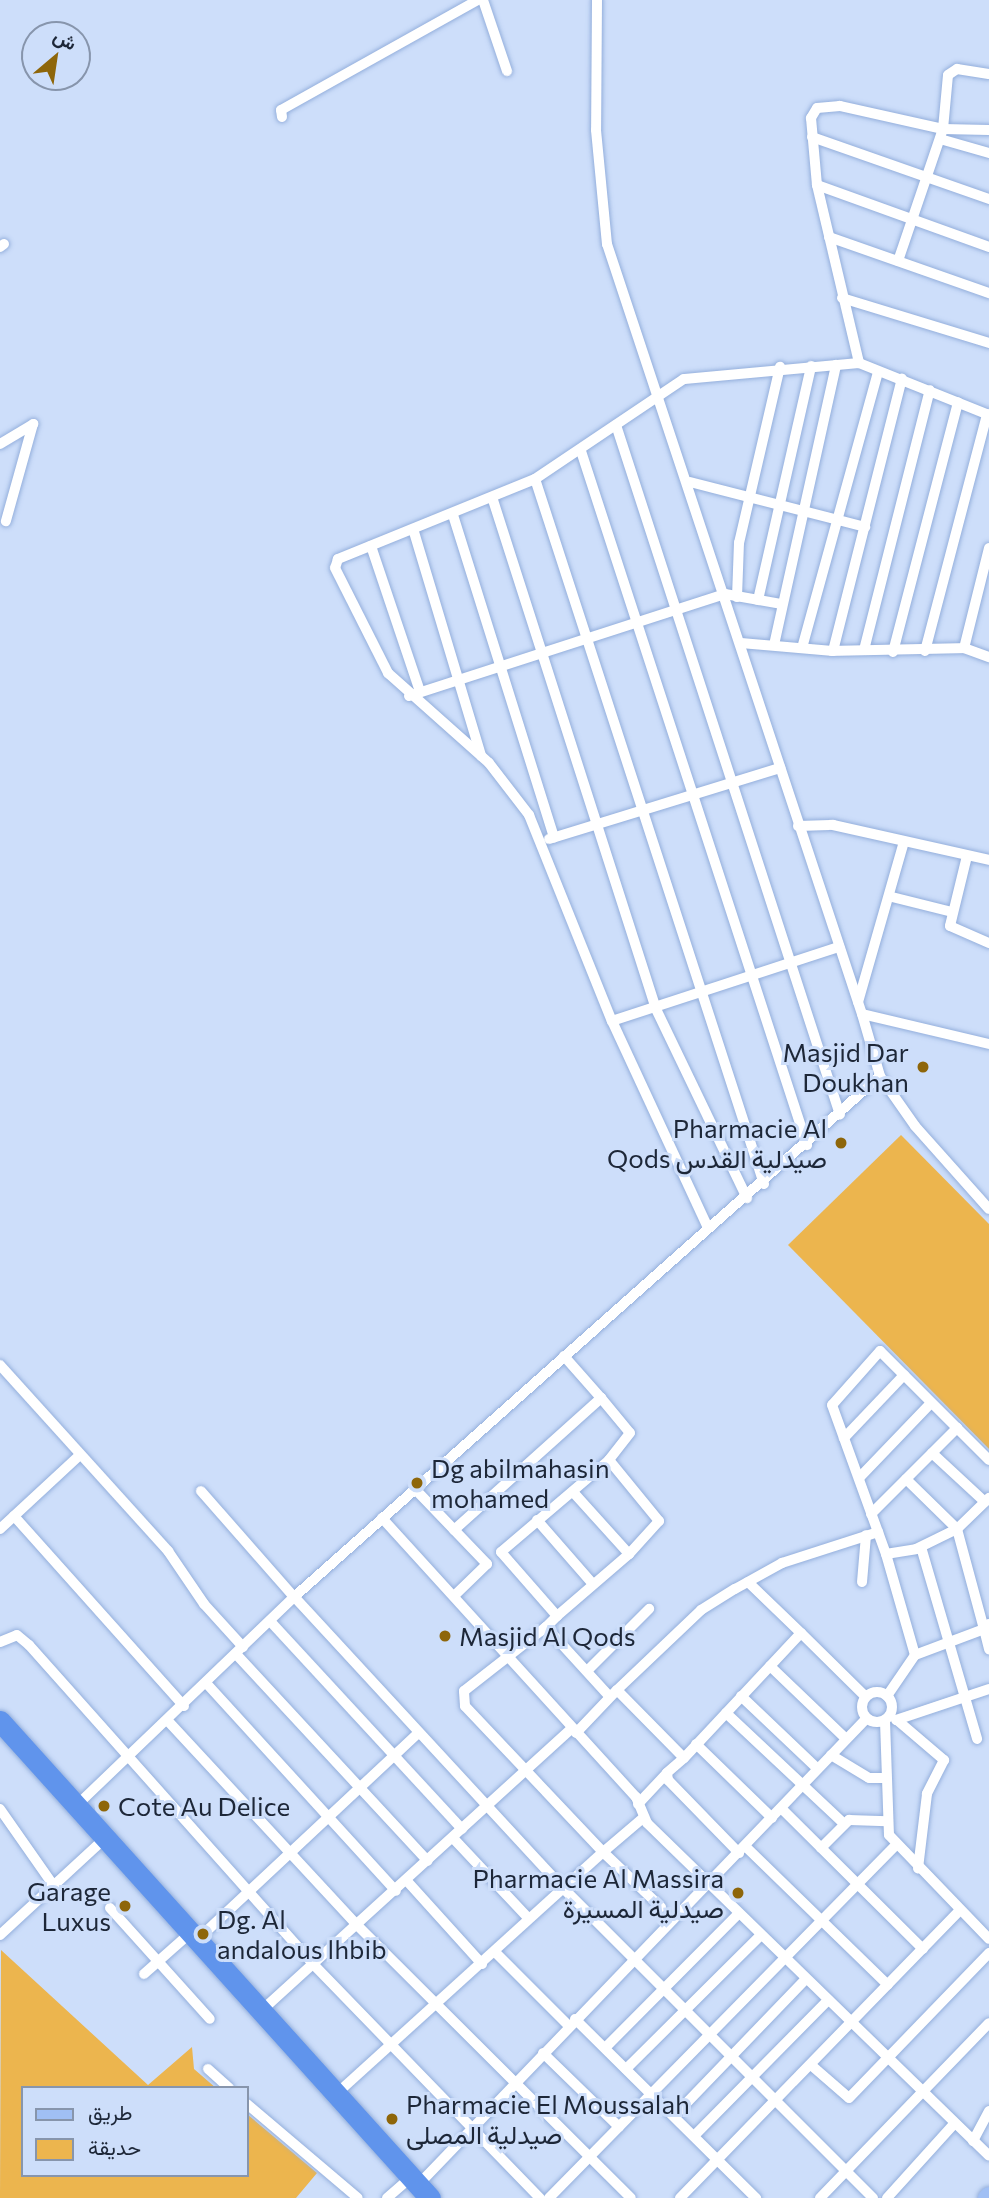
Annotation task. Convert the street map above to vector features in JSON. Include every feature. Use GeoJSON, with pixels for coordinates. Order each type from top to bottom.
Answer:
{"type":"FeatureCollection","features":[{"type":"Feature","properties":{"kind":"highway"},"geometry":{"type":"LineString","coordinates":[[0,1721],[191,1938],[420,2186]]}},
{"type":"Feature","properties":{"kind":"street"},"geometry":{"type":"LineString","coordinates":[[282,117],[281,110],[481,0],[507,71]]}},
{"type":"Feature","properties":{"kind":"street"},"geometry":{"type":"LineString","coordinates":[[597,0],[596,130],[607,244],[690,482],[880,1076],[915,1126],[989,1209]]}},
{"type":"Feature","properties":{"kind":"street"},"geometry":{"type":"LineString","coordinates":[[898,261],[941,134],[950,72],[989,74]]}},
{"type":"Feature","properties":{"kind":"street"},"geometry":{"type":"LineString","coordinates":[[859,363],[817,185],[812,113],[829,106],[941,134],[989,153]]}},
{"type":"Feature","properties":{"kind":"street"},"geometry":{"type":"LineString","coordinates":[[941,134],[989,130]]}},
{"type":"Feature","properties":{"kind":"street"},"geometry":{"type":"LineString","coordinates":[[812,137],[924,180],[989,199]]}},
{"type":"Feature","properties":{"kind":"street"},"geometry":{"type":"LineString","coordinates":[[817,185],[911,222],[989,247]]}},
{"type":"Feature","properties":{"kind":"street"},"geometry":{"type":"LineString","coordinates":[[829,237],[989,293]]}},
{"type":"Feature","properties":{"kind":"street"},"geometry":{"type":"LineString","coordinates":[[842,298],[989,343]]}},
{"type":"Feature","properties":{"kind":"street"},"geometry":{"type":"LineString","coordinates":[[548,839],[515,792],[481,756],[388,673],[335,568],[338,559],[493,500],[535,479],[660,397],[699,375],[859,363],[988,414],[925,651]]}},
{"type":"Feature","properties":{"kind":"street"},"geometry":{"type":"LineString","coordinates":[[774,645],[807,510],[836,365]]}},
{"type":"Feature","properties":{"kind":"street"},"geometry":{"type":"LineString","coordinates":[[758,600],[778,501],[811,366]]}},
{"type":"Feature","properties":{"kind":"street"},"geometry":{"type":"LineString","coordinates":[[737,597],[739,543],[780,367]]}},
{"type":"Feature","properties":{"kind":"street"},"geometry":{"type":"LineString","coordinates":[[803,648],[835,518],[878,372]]}},
{"type":"Feature","properties":{"kind":"street"},"geometry":{"type":"LineString","coordinates":[[833,651],[902,379]]}},
{"type":"Feature","properties":{"kind":"street"},"geometry":{"type":"LineString","coordinates":[[864,650],[930,390]]}},
{"type":"Feature","properties":{"kind":"street"},"geometry":{"type":"LineString","coordinates":[[892,652],[958,402]]}},
{"type":"Feature","properties":{"kind":"street"},"geometry":{"type":"LineString","coordinates":[[0,444],[33,424],[6,521]]}},
{"type":"Feature","properties":{"kind":"street"},"geometry":{"type":"LineString","coordinates":[[616,425],[679,609],[790,964],[841,1115]]}},
{"type":"Feature","properties":{"kind":"street"},"geometry":{"type":"LineString","coordinates":[[581,451],[697,797],[751,978],[807,1145]]}},
{"type":"Feature","properties":{"kind":"street"},"geometry":{"type":"LineString","coordinates":[[535,479],[590,637],[701,994],[764,1184]]}},
{"type":"Feature","properties":{"kind":"street"},"geometry":{"type":"LineString","coordinates":[[690,482],[778,501],[865,527]]}},
{"type":"Feature","properties":{"kind":"street"},"geometry":{"type":"LineString","coordinates":[[493,500],[600,826],[656,1009],[747,1198]]}},
{"type":"Feature","properties":{"kind":"street"},"geometry":{"type":"LineString","coordinates":[[453,515],[501,664],[548,839],[612,1021],[708,1228]]}},
{"type":"Feature","properties":{"kind":"street"},"geometry":{"type":"LineString","coordinates":[[414,532],[461,678],[481,756]]}},
{"type":"Feature","properties":{"kind":"street"},"geometry":{"type":"LineString","coordinates":[[371,546],[414,694]]}},
{"type":"Feature","properties":{"kind":"street"},"geometry":{"type":"LineString","coordinates":[[964,648],[989,548]]}},
{"type":"Feature","properties":{"kind":"street"},"geometry":{"type":"LineString","coordinates":[[414,694],[725,594],[782,604]]}},
{"type":"Feature","properties":{"kind":"street"},"geometry":{"type":"LineString","coordinates":[[741,643],[833,651],[892,652],[964,648],[989,657]]}},
{"type":"Feature","properties":{"kind":"street"},"geometry":{"type":"LineString","coordinates":[[548,839],[647,814],[780,768]]}},
{"type":"Feature","properties":{"kind":"street"},"geometry":{"type":"LineString","coordinates":[[798,826],[833,825],[989,860]]}},
{"type":"Feature","properties":{"kind":"street"},"geometry":{"type":"LineString","coordinates":[[858,1002],[892,897],[904,842]]}},
{"type":"Feature","properties":{"kind":"street"},"geometry":{"type":"LineString","coordinates":[[967,856],[952,912],[952,930],[989,943]]}},
{"type":"Feature","properties":{"kind":"street"},"geometry":{"type":"LineString","coordinates":[[892,897],[952,912]]}},
{"type":"Feature","properties":{"kind":"street"},"geometry":{"type":"LineString","coordinates":[[612,1021],[656,1009],[839,947]]}},
{"type":"Feature","properties":{"kind":"street"},"geometry":{"type":"LineString","coordinates":[[862,1014],[989,1044]]}},
{"type":"Feature","properties":{"kind":"street"},"geometry":{"type":"LineString","coordinates":[[74,1808],[207,1684],[294,1597],[708,1228],[764,1184],[880,1076]]}},
{"type":"Feature","properties":{"kind":"street"},"geometry":{"type":"LineString","coordinates":[[915,1655],[886,1554],[832,1405],[880,1351],[989,1460]]}},
{"type":"Feature","properties":{"kind":"street"},"geometry":{"type":"LineString","coordinates":[[454,1596],[537,1520],[609,1460],[630,1433],[564,1356]]}},
{"type":"Feature","properties":{"kind":"street"},"geometry":{"type":"LineString","coordinates":[[0,1364],[168,1550],[240,1651],[428,1861]]}},
{"type":"Feature","properties":{"kind":"street"},"geometry":{"type":"LineString","coordinates":[[844,1437],[904,1376]]}},
{"type":"Feature","properties":{"kind":"street"},"geometry":{"type":"LineString","coordinates":[[454,1530],[601,1398]]}},
{"type":"Feature","properties":{"kind":"street"},"geometry":{"type":"LineString","coordinates":[[859,1478],[931,1403]]}},
{"type":"Feature","properties":{"kind":"street"},"geometry":{"type":"LineString","coordinates":[[871,1514],[957,1428]]}},
{"type":"Feature","properties":{"kind":"street"},"geometry":{"type":"LineString","coordinates":[[886,1554],[921,1547],[957,1528],[987,1500],[932,1453]]}},
{"type":"Feature","properties":{"kind":"street"},"geometry":{"type":"LineString","coordinates":[[0,1529],[80,1455]]}},
{"type":"Feature","properties":{"kind":"street"},"geometry":{"type":"LineString","coordinates":[[609,1460],[659,1518],[629,1554],[592,1583],[546,1627],[464,1691],[462,1701],[603,1852],[661,1907]]}},
{"type":"Feature","properties":{"kind":"street"},"geometry":{"type":"LineString","coordinates":[[906,1479],[957,1528],[986,1627],[989,1649]]}},
{"type":"Feature","properties":{"kind":"street"},"geometry":{"type":"LineString","coordinates":[[415,1489],[487,1564]]}},
{"type":"Feature","properties":{"kind":"street"},"geometry":{"type":"LineString","coordinates":[[201,1491],[417,1734],[562,1887],[709,2038],[873,2198]]}},
{"type":"Feature","properties":{"kind":"street"},"geometry":{"type":"LineString","coordinates":[[573,1492],[629,1554]]}},
{"type":"Feature","properties":{"kind":"street"},"geometry":{"type":"LineString","coordinates":[[15,1516],[184,1706]]}},
{"type":"Feature","properties":{"kind":"street"},"geometry":{"type":"LineString","coordinates":[[382,1518],[574,1730],[638,1804],[643,1818],[953,2125],[989,2156]]}},
{"type":"Feature","properties":{"kind":"street"},"geometry":{"type":"LineString","coordinates":[[537,1520],[592,1583]]}},
{"type":"Feature","properties":{"kind":"street"},"geometry":{"type":"LineString","coordinates":[[260,2012],[358,1926],[526,1770],[574,1730],[701,1610],[782,1563],[878,1532]]}},
{"type":"Feature","properties":{"kind":"street"},"geometry":{"type":"LineString","coordinates":[[862,1582],[866,1535]]}},
{"type":"Feature","properties":{"kind":"street"},"geometry":{"type":"LineString","coordinates":[[921,1547],[977,1739]]}},
{"type":"Feature","properties":{"kind":"street"},"geometry":{"type":"LineString","coordinates":[[501,1552],[557,1616]]}},
{"type":"Feature","properties":{"kind":"street"},"geometry":{"type":"LineString","coordinates":[[748,1582],[866,1697],[867,1718]]}},
{"type":"Feature","properties":{"kind":"street"},"geometry":{"type":"LineString","coordinates":[[587,1671],[649,1609]]}},
{"type":"Feature","properties":{"kind":"street"},"geometry":{"type":"LineString","coordinates":[[270,1621],[463,1829]]}},
{"type":"Feature","properties":{"kind":"street"},"geometry":{"type":"LineString","coordinates":[[546,1627],[587,1671],[684,1758]]}},
{"type":"Feature","properties":{"kind":"street"},"geometry":{"type":"LineString","coordinates":[[986,1627],[915,1655],[887,1696],[890,1719],[885,1778],[887,1822],[895,1846],[989,1939]]}},
{"type":"Feature","properties":{"kind":"street"},"geometry":{"type":"LineString","coordinates":[[638,1804],[801,1633]]}},
{"type":"Feature","properties":{"kind":"street"},"geometry":{"type":"LineString","coordinates":[[0,1643],[21,1638],[130,1755],[314,1965],[470,2131],[540,2198]]}},
{"type":"Feature","properties":{"kind":"street"},"geometry":{"type":"LineString","coordinates":[[770,1666],[846,1739]]}},
{"type":"Feature","properties":{"kind":"street"},"geometry":{"type":"LineString","coordinates":[[207,1684],[396,1891]]}},
{"type":"Feature","properties":{"kind":"street"},"geometry":{"type":"LineString","coordinates":[[387,2198],[420,2186],[632,1959],[710,1884],[867,1718],[890,1719],[965,1700],[989,1689]]}},
{"type":"Feature","properties":{"kind":"street"},"geometry":{"type":"LineString","coordinates":[[741,1696],[817,1768]]}},
{"type":"Feature","properties":{"kind":"street"},"geometry":{"type":"LineString","coordinates":[[866,1697],[887,1696]]}},
{"type":"Feature","properties":{"kind":"street"},"geometry":{"type":"LineString","coordinates":[[726,1713],[843,1823],[887,1822]]}},
{"type":"Feature","properties":{"kind":"street"},"geometry":{"type":"LineString","coordinates":[[890,1719],[944,1760],[928,1794],[918,1868]]}},
{"type":"Feature","properties":{"kind":"street"},"geometry":{"type":"LineString","coordinates":[[168,1721],[294,1853],[358,1926],[631,2198]]}},
{"type":"Feature","properties":{"kind":"street"},"geometry":{"type":"LineString","coordinates":[[144,1974],[250,1893],[417,1734]]}},
{"type":"Feature","properties":{"kind":"street"},"geometry":{"type":"LineString","coordinates":[[696,1744],[772,1818]]}},
{"type":"Feature","properties":{"kind":"street"},"geometry":{"type":"LineString","coordinates":[[831,1755],[869,1778],[885,1778]]}},
{"type":"Feature","properties":{"kind":"street"},"geometry":{"type":"LineString","coordinates":[[667,1773],[742,1849],[888,1985]]}},
{"type":"Feature","properties":{"kind":"street"},"geometry":{"type":"LineString","coordinates":[[781,1808],[923,1949]]}},
{"type":"Feature","properties":{"kind":"street"},"geometry":{"type":"LineString","coordinates":[[0,1809],[54,1886]]}},
{"type":"Feature","properties":{"kind":"street"},"geometry":{"type":"LineString","coordinates":[[334,2095],[482,1964],[562,1887],[643,1818]]}},
{"type":"Feature","properties":{"kind":"street"},"geometry":{"type":"LineString","coordinates":[[821,1848],[843,1823]]}},
{"type":"Feature","properties":{"kind":"street"},"geometry":{"type":"LineString","coordinates":[[453,1838],[528,1918]]}},
{"type":"Feature","properties":{"kind":"street"},"geometry":{"type":"LineString","coordinates":[[0,1935],[103,1840]]}},
{"type":"Feature","properties":{"kind":"street"},"geometry":{"type":"LineString","coordinates":[[549,2198],[895,1846]]}},
{"type":"Feature","properties":{"kind":"street"},"geometry":{"type":"LineString","coordinates":[[407,1881],[482,1964]]}},
{"type":"Feature","properties":{"kind":"street"},"geometry":{"type":"LineString","coordinates":[[110,1908],[210,2019]]}},
{"type":"Feature","properties":{"kind":"street"},"geometry":{"type":"LineString","coordinates":[[680,2198],[959,1911]]}},
{"type":"Feature","properties":{"kind":"street"},"geometry":{"type":"LineString","coordinates":[[604,2048],[664,1991],[739,1913]]}},
{"type":"Feature","properties":{"kind":"street"},"geometry":{"type":"LineString","coordinates":[[626,2069],[761,1935]]}},
{"type":"Feature","properties":{"kind":"street"},"geometry":{"type":"LineString","coordinates":[[495,1952],[572,2023],[604,2048],[756,2198]]}},
{"type":"Feature","properties":{"kind":"street"},"geometry":{"type":"LineString","coordinates":[[811,2065],[849,2098],[989,1953]]}},
{"type":"Feature","properties":{"kind":"street"},"geometry":{"type":"LineString","coordinates":[[674,2116],[805,1979]]}},
{"type":"Feature","properties":{"kind":"street"},"geometry":{"type":"LineString","coordinates":[[694,2136],[827,2001]]}},
{"type":"Feature","properties":{"kind":"street"},"geometry":{"type":"LineString","coordinates":[[820,2198],[989,2023]]}},
{"type":"Feature","properties":{"kind":"street"},"geometry":{"type":"LineString","coordinates":[[543,2053],[619,2127]]}},
{"type":"Feature","properties":{"kind":"street"},"geometry":{"type":"LineString","coordinates":[[208,2069],[227,2086]]}},
{"type":"Feature","properties":{"kind":"street"},"geometry":{"type":"LineString","coordinates":[[248,2105],[358,2198]]}},
{"type":"Feature","properties":{"kind":"street"},"geometry":{"type":"LineString","coordinates":[[973,2141],[989,2111]]}},
{"type":"Feature","properties":{"kind":"street"},"geometry":{"type":"LineString","coordinates":[[887,2198],[953,2125]]}},
{"type":"Feature","properties":{"kind":"green space"},"geometry":{"type":"Polygon","coordinates":[[[901,1135],[989,1224],[989,1449],[788,1245],[901,1135]]]}},
{"type":"Feature","properties":{"kind":"green space"},"geometry":{"type":"Polygon","coordinates":[[[1,1950],[148,2085],[192,2047],[194,2069],[214,2086],[21,2086],[21,2177],[248,2177],[248,2115],[317,2173],[296,2198],[0,2198],[1,1950]]]}},
{"type":"Feature","properties":{"kind":"place","name":"Masjid Dar Doukhan"},"geometry":{"type":"Point","coordinates":[923,1067]}},
{"type":"Feature","properties":{"kind":"place","name":"Pharmacie Al Qods صيدلية القدس"},"geometry":{"type":"Point","coordinates":[841,1143]}},
{"type":"Feature","properties":{"kind":"place","name":"Dg abilmahasin mohamed"},"geometry":{"type":"Point","coordinates":[417,1483]}},
{"type":"Feature","properties":{"kind":"place","name":"Masjid Al Qods"},"geometry":{"type":"Point","coordinates":[445,1636]}},
{"type":"Feature","properties":{"kind":"place","name":"Cote Au Delice"},"geometry":{"type":"Point","coordinates":[104,1806]}},
{"type":"Feature","properties":{"kind":"place","name":"Pharmacie Al Massira صيدلية المسيرة"},"geometry":{"type":"Point","coordinates":[738,1893]}},
{"type":"Feature","properties":{"kind":"place","name":"Garage Luxus"},"geometry":{"type":"Point","coordinates":[125,1906]}},
{"type":"Feature","properties":{"kind":"place","name":"Dg. Al andalous lhbib"},"geometry":{"type":"Point","coordinates":[203,1934]}},
{"type":"Feature","properties":{"kind":"place","name":"Pharmacie El Moussalah صيدلية المصلى"},"geometry":{"type":"Point","coordinates":[392,2119]}}]}
